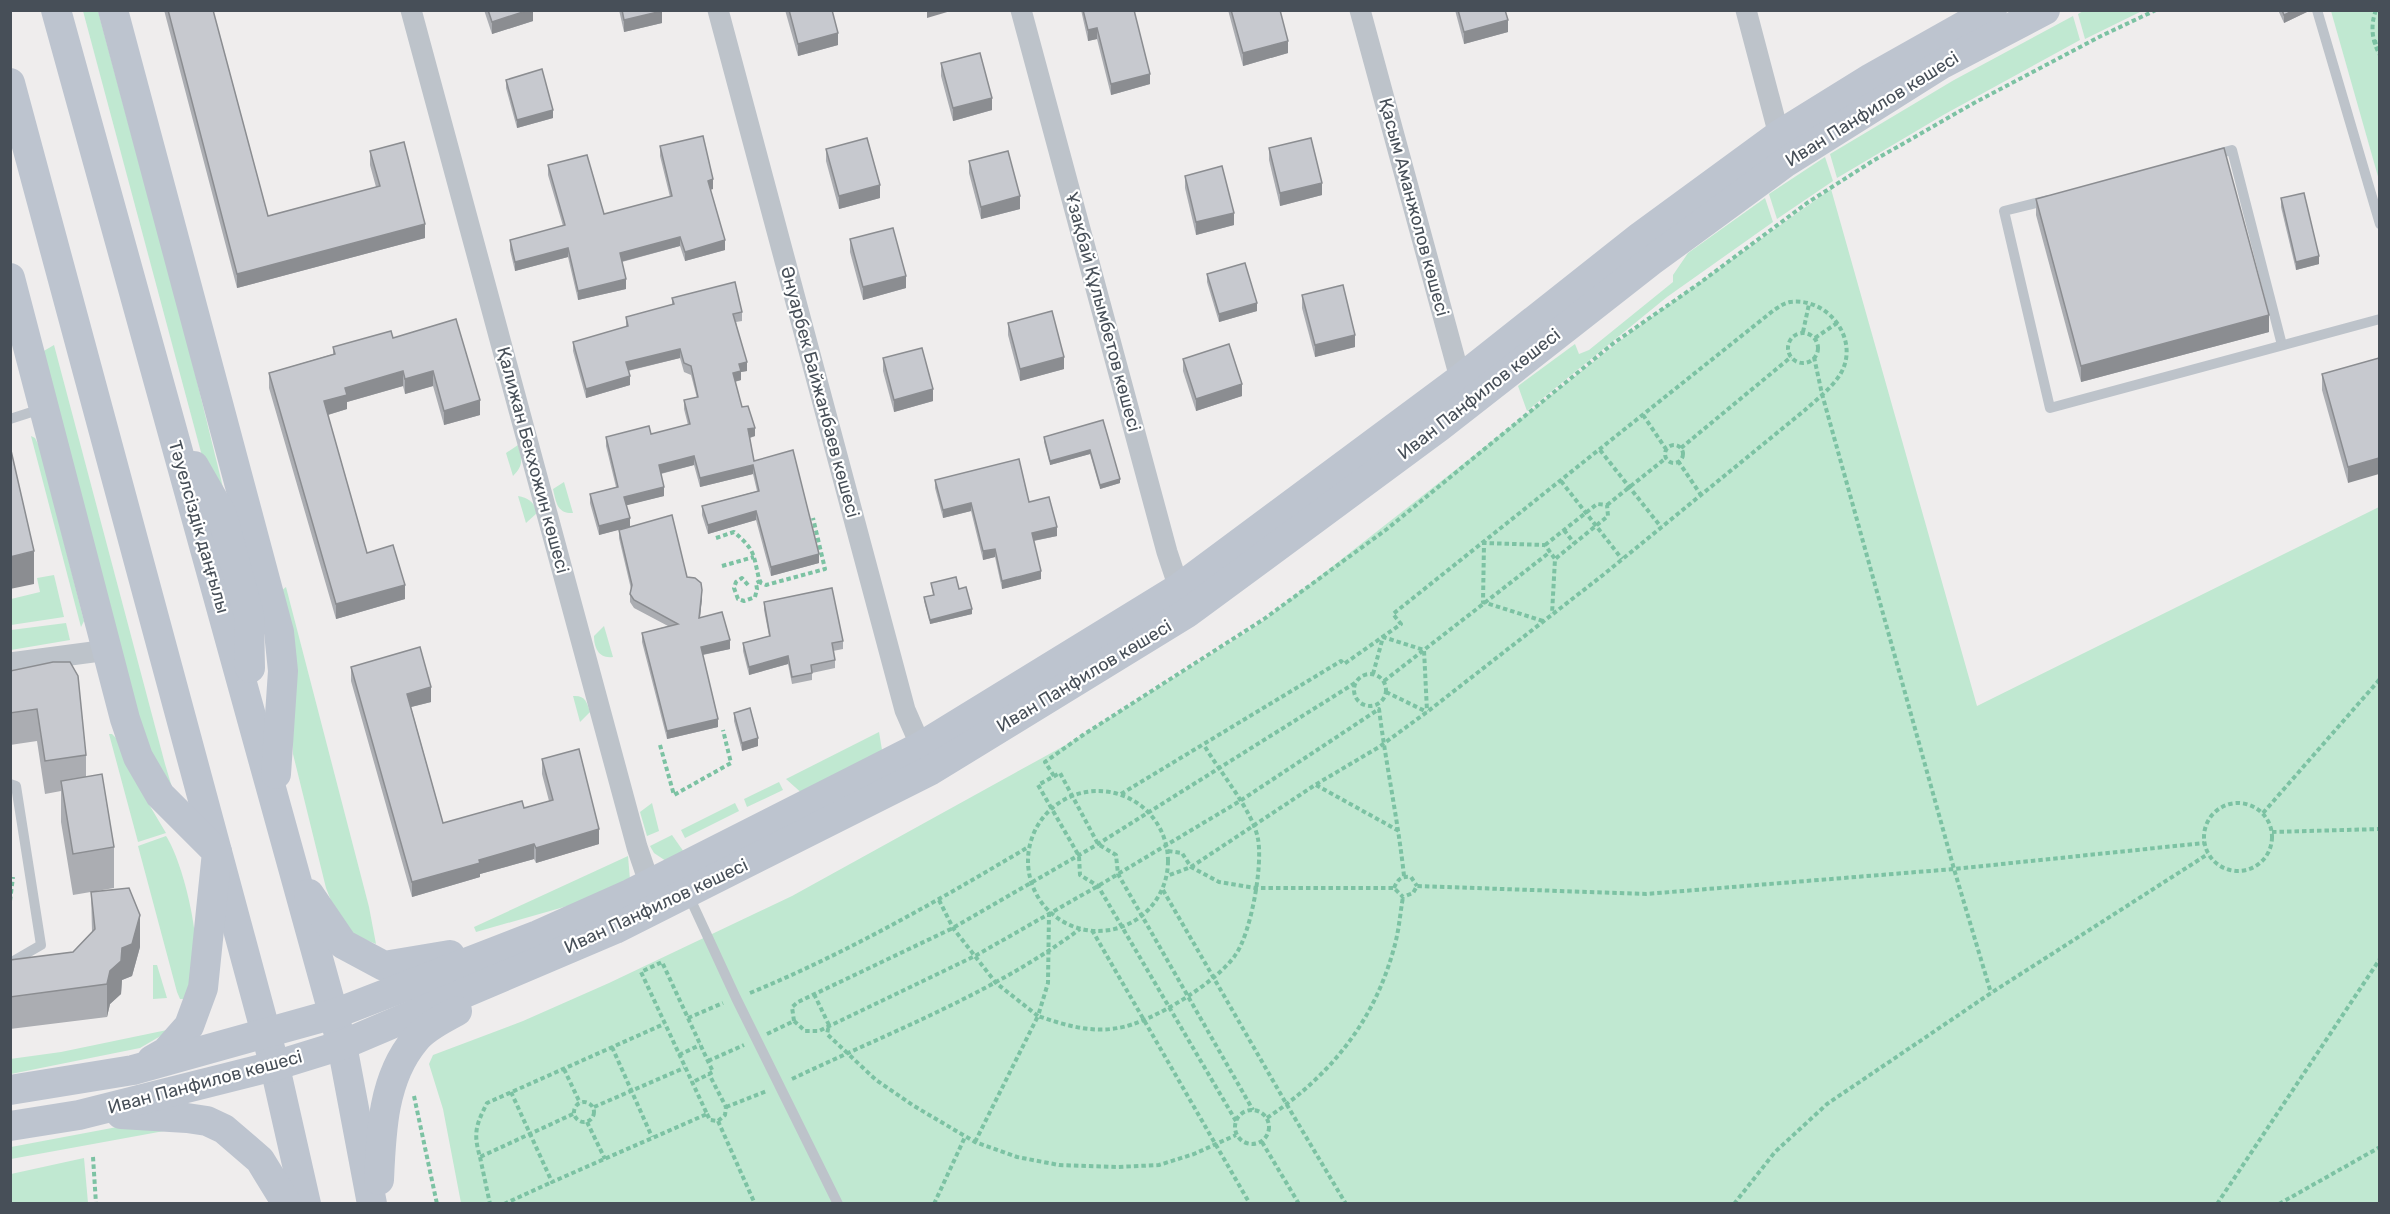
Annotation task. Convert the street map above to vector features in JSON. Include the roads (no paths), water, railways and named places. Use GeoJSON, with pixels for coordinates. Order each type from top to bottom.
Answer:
{"type":"FeatureCollection","features":[{"type":"Feature","properties":{"kind":"main road","name":"Тәуелсіздік даңғылы"},"geometry":{"type":"LineString","coordinates":[[56,10],[334,1014],[372,1203]]}},
{"type":"Feature","properties":{"kind":"main road"},"geometry":{"type":"LineString","coordinates":[[113,10],[279,632],[283,671],[274,798]]}},
{"type":"Feature","properties":{"kind":"main road","name":"Иван Панфилов көшесі"},"geometry":{"type":"LineString","coordinates":[[1465,392],[1641,236],[1779,135],[1871,78],[1992,10]]}},
{"type":"Feature","properties":{"kind":"main road","name":"Иван Панфилов көшесі"},"geometry":{"type":"LineString","coordinates":[[10,1090],[133,1070],[265,1034],[334,1014],[538,935],[654,896],[688,894],[926,758],[1183,601],[1465,392],[1651,261],[1786,162],[1940,65],[2045,10]]}},
{"type":"Feature","properties":{"kind":"main road"},"geometry":{"type":"LineString","coordinates":[[10,83],[274,1066],[306,1203]]}},
{"type":"Feature","properties":{"kind":"main road"},"geometry":{"type":"LineString","coordinates":[[10,278],[125,719],[138,757],[160,795],[217,852]]}},
{"type":"Feature","properties":{"kind":"main road","name":"Иван Панфилов көшесі"},"geometry":{"type":"LineString","coordinates":[[10,1126],[79,1115],[274,1066],[342,1045],[520,969],[654,896],[926,758]]}},
{"type":"Feature","properties":{"kind":"main road"},"geometry":{"type":"LineString","coordinates":[[133,1070],[166,1052],[189,1026],[203,988],[217,852]]}},
{"type":"Feature","properties":{"kind":"main road"},"geometry":{"type":"LineString","coordinates":[[290,858],[316,907],[343,944],[384,966],[440,958],[538,935]]}},
{"type":"Feature","properties":{"kind":"main road"},"geometry":{"type":"LineString","coordinates":[[377,1203],[382,1121],[401,1062],[416,1038],[520,969]]}},
{"type":"Feature","properties":{"kind":"main road"},"geometry":{"type":"LineString","coordinates":[[79,1115],[138,1114],[207,1121],[224,1129],[260,1160],[287,1203]]}},
{"type":"Feature","properties":{"kind":"street","name":"Қалижан Бекхожин көшесі"},"geometry":{"type":"LineString","coordinates":[[411,10],[634,836],[654,896]]}},
{"type":"Feature","properties":{"kind":"street","name":"Әнуарбек Байжанбаев көшесі"},"geometry":{"type":"LineString","coordinates":[[718,10],[905,710],[926,758]]}},
{"type":"Feature","properties":{"kind":"street","name":"Ұзақбай Құлымбетов көшесі"},"geometry":{"type":"LineString","coordinates":[[1022,10],[1167,552],[1183,601]]}},
{"type":"Feature","properties":{"kind":"street","name":"Қасым Аманжолов көшесі"},"geometry":{"type":"LineString","coordinates":[[1360,10],[1465,392]]}},
{"type":"Feature","properties":{"kind":"street"},"geometry":{"type":"LineString","coordinates":[[1746,10],[1779,135]]}},
{"type":"Feature","properties":{"kind":"street"},"geometry":{"type":"LineString","coordinates":[[10,663],[108,650]]}},
{"type":"Feature","properties":{"kind":"lane"},"geometry":{"type":"LineString","coordinates":[[2317,10],[2379,224]]}},
{"type":"Feature","properties":{"kind":"lane"},"geometry":{"type":"LineString","coordinates":[[2198,159],[2232,150],[2282,345]]}},
{"type":"Feature","properties":{"kind":"lane"},"geometry":{"type":"LineString","coordinates":[[2061,196],[2004,211],[2050,408],[2379,319]]}},
{"type":"Feature","properties":{"kind":"lane"},"geometry":{"type":"LineString","coordinates":[[10,419],[45,408]]}},
{"type":"Feature","properties":{"kind":"lane"},"geometry":{"type":"LineString","coordinates":[[10,784],[16,786],[40,945],[10,963]]}},
{"type":"Feature","properties":{"kind":"lane"},"geometry":{"type":"LineString","coordinates":[[688,894],[736,998],[838,1203]]}}]}
